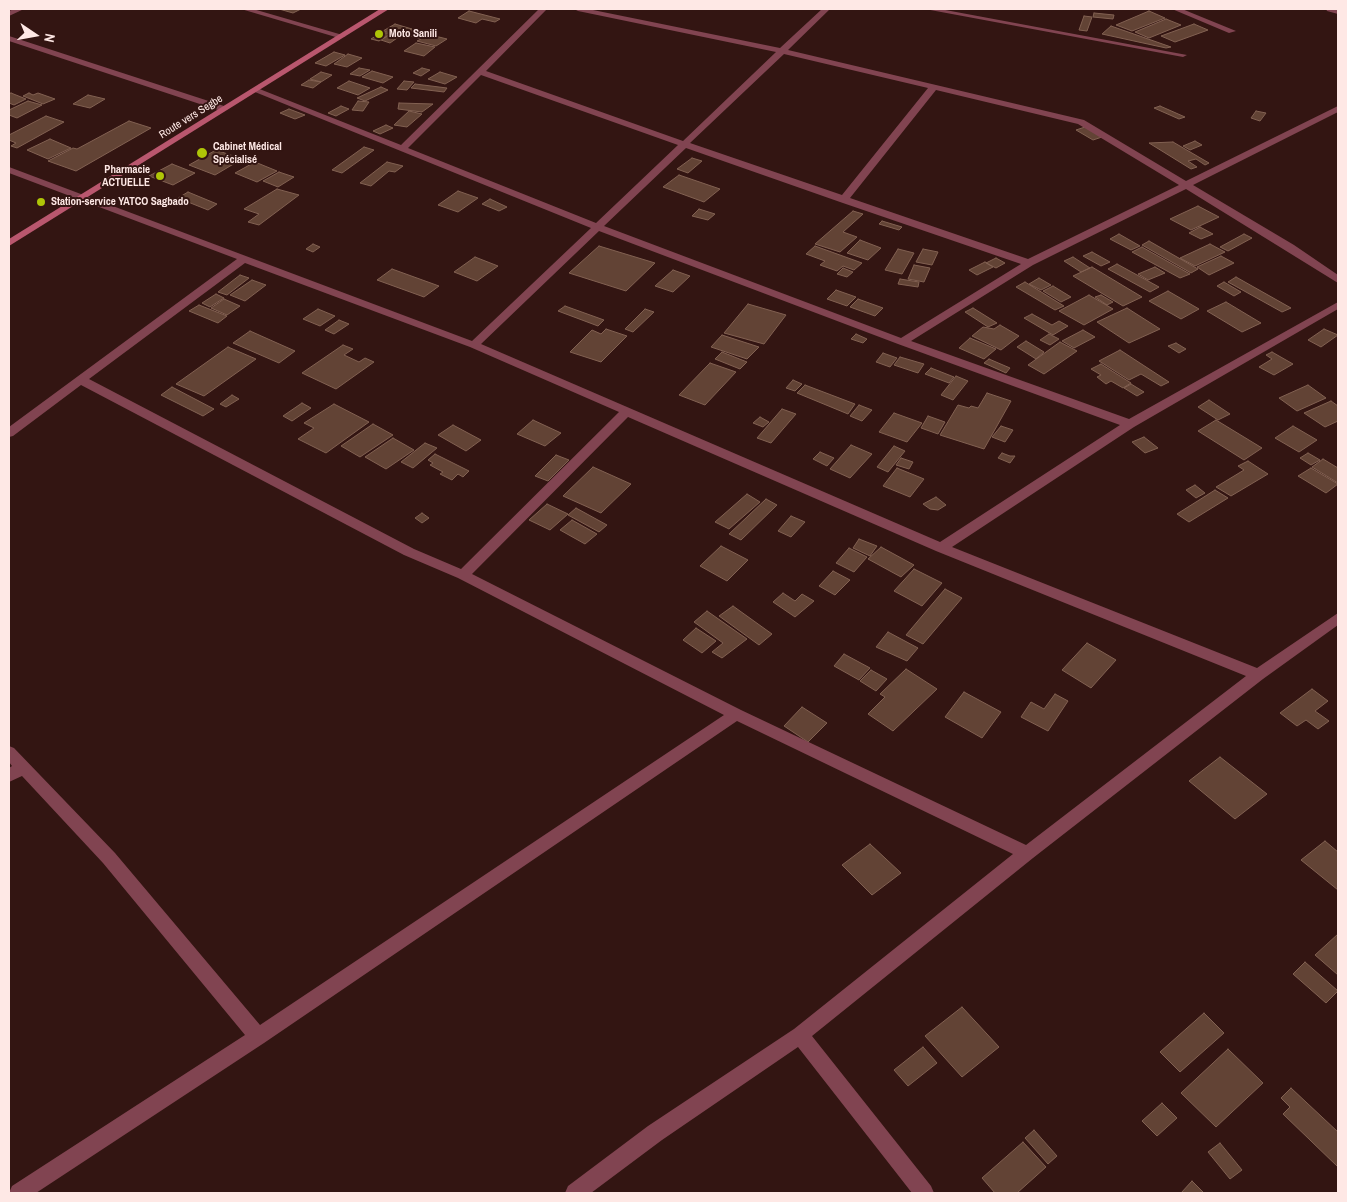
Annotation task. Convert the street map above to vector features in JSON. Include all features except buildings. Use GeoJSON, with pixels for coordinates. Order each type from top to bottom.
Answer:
{"type":"FeatureCollection","features":[{"type":"Feature","properties":{"kind":"main road","name":"Route vers Segbe"},"geometry":{"type":"LineString","coordinates":[[9,243],[385,9]]}},
{"type":"Feature","properties":{"kind":"street"},"geometry":{"type":"LineString","coordinates":[[9,14],[20,9]]}},
{"type":"Feature","properties":{"kind":"street"},"geometry":{"type":"LineString","coordinates":[[245,9],[342,36]]}},
{"type":"Feature","properties":{"kind":"street"},"geometry":{"type":"LineString","coordinates":[[402,150],[543,9]]}},
{"type":"Feature","properties":{"kind":"street"},"geometry":{"type":"LineString","coordinates":[[578,9],[781,51],[1081,122],[1338,280]]}},
{"type":"Feature","properties":{"kind":"street"},"geometry":{"type":"LineString","coordinates":[[474,345],[826,9]]}},
{"type":"Feature","properties":{"kind":"street"},"geometry":{"type":"LineString","coordinates":[[929,9],[1183,55]]}},
{"type":"Feature","properties":{"kind":"street"},"geometry":{"type":"LineString","coordinates":[[1176,9],[1232,31]]}},
{"type":"Feature","properties":{"kind":"street"},"geometry":{"type":"LineString","coordinates":[[1330,9],[1338,12]]}},
{"type":"Feature","properties":{"kind":"street"},"geometry":{"type":"LineString","coordinates":[[9,38],[224,109]]}},
{"type":"Feature","properties":{"kind":"street"},"geometry":{"type":"LineString","coordinates":[[481,72],[843,200],[1029,263]]}},
{"type":"Feature","properties":{"kind":"street"},"geometry":{"type":"LineString","coordinates":[[843,200],[934,87]]}},
{"type":"Feature","properties":{"kind":"street"},"geometry":{"type":"LineString","coordinates":[[254,90],[597,226],[902,342],[1130,424]]}},
{"type":"Feature","properties":{"kind":"street"},"geometry":{"type":"LineString","coordinates":[[902,342],[1029,263],[1338,109]]}},
{"type":"Feature","properties":{"kind":"street"},"geometry":{"type":"LineString","coordinates":[[9,170],[84,196],[474,345],[941,548],[1258,675]]}},
{"type":"Feature","properties":{"kind":"street"},"geometry":{"type":"LineString","coordinates":[[9,433],[245,258]]}},
{"type":"Feature","properties":{"kind":"street"},"geometry":{"type":"LineString","coordinates":[[941,548],[1130,424],[1338,306]]}},
{"type":"Feature","properties":{"kind":"street"},"geometry":{"type":"LineString","coordinates":[[81,380],[409,552],[463,575],[736,714],[1027,853]]}},
{"type":"Feature","properties":{"kind":"street"},"geometry":{"type":"LineString","coordinates":[[463,575],[627,412]]}},
{"type":"Feature","properties":{"kind":"street"},"geometry":{"type":"LineString","coordinates":[[575,1193],[655,1133],[800,1035],[1027,853],[1258,675],[1338,618]]}},
{"type":"Feature","properties":{"kind":"street"},"geometry":{"type":"LineString","coordinates":[[19,1193],[258,1037],[736,714]]}},
{"type":"Feature","properties":{"kind":"street"},"geometry":{"type":"LineString","coordinates":[[9,752],[15,772],[109,858],[258,1037]]}},
{"type":"Feature","properties":{"kind":"street"},"geometry":{"type":"LineString","coordinates":[[800,1035],[924,1193]]}},
{"type":"Feature","properties":{"kind":"place","name":"Moto Sanili"},"geometry":{"type":"Point","coordinates":[379,34]}},
{"type":"Feature","properties":{"kind":"place","name":"Cabinet Médical Spécialisé"},"geometry":{"type":"Point","coordinates":[202,153]}},
{"type":"Feature","properties":{"kind":"place","name":"Pharmacie ACTUELLE"},"geometry":{"type":"Point","coordinates":[160,176]}},
{"type":"Feature","properties":{"kind":"place","name":"Station-service YATCO Sagbado"},"geometry":{"type":"Point","coordinates":[41,202]}}]}
